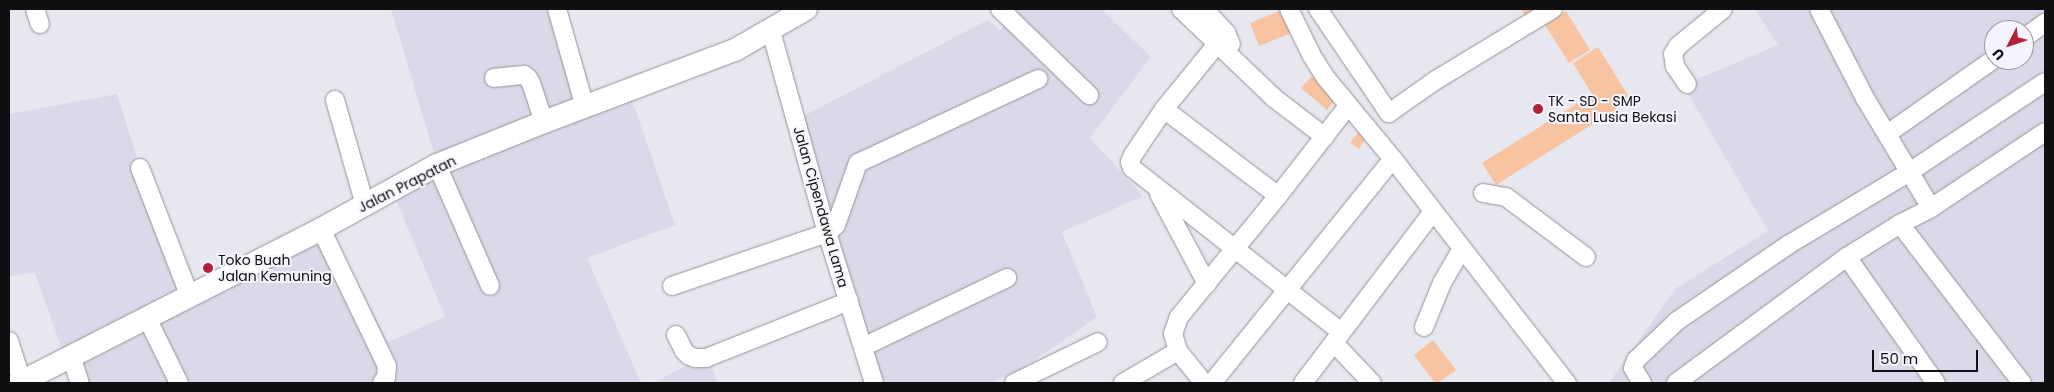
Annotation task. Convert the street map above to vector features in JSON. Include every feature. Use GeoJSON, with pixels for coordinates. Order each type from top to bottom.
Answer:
{"type":"FeatureCollection","features":[{"type":"Feature","properties":{"kind":"main road","name":"Jalan Prapatan"},"geometry":{"type":"LineString","coordinates":[[21,382],[321,229],[437,166],[544,122],[735,50],[770,31],[801,10]]}},
{"type":"Feature","properties":{"kind":"street"},"geometry":{"type":"LineString","coordinates":[[557,9],[585,107]]}},
{"type":"Feature","properties":{"kind":"street"},"geometry":{"type":"LineString","coordinates":[[1000,9],[1089,95]]}},
{"type":"Feature","properties":{"kind":"street"},"geometry":{"type":"LineString","coordinates":[[1181,9],[1222,38]]}},
{"type":"Feature","properties":{"kind":"street"},"geometry":{"type":"LineString","coordinates":[[1204,9],[1239,62],[1274,98],[1325,137]]}},
{"type":"Feature","properties":{"kind":"street"},"geometry":{"type":"LineString","coordinates":[[1289,9],[1312,56],[1348,106],[1393,159],[1567,383]]}},
{"type":"Feature","properties":{"kind":"street"},"geometry":{"type":"LineString","coordinates":[[1318,9],[1388,113],[1436,80],[1553,9]]}},
{"type":"Feature","properties":{"kind":"street"},"geometry":{"type":"LineString","coordinates":[[1687,84],[1675,66],[1673,54],[1678,46],[1723,9]]}},
{"type":"Feature","properties":{"kind":"street"},"geometry":{"type":"LineString","coordinates":[[1819,9],[1865,98],[1908,173],[1931,208]]}},
{"type":"Feature","properties":{"kind":"street"},"geometry":{"type":"LineString","coordinates":[[2034,31],[2045,24]]}},
{"type":"Feature","properties":{"kind":"street","name":"Jalan Cipendawa Lama"},"geometry":{"type":"LineString","coordinates":[[770,31],[827,233],[874,383]]}},
{"type":"Feature","properties":{"kind":"street"},"geometry":{"type":"LineString","coordinates":[[1222,38],[1164,109],[1130,162],[1134,172],[1288,289],[1338,337],[1372,383]]}},
{"type":"Feature","properties":{"kind":"street"},"geometry":{"type":"LineString","coordinates":[[1886,134],[1984,66]]}},
{"type":"Feature","properties":{"kind":"street"},"geometry":{"type":"LineString","coordinates":[[494,78],[524,75],[528,78],[544,122]]}},
{"type":"Feature","properties":{"kind":"street"},"geometry":{"type":"LineString","coordinates":[[672,286],[827,233],[836,226],[858,163],[1038,80]]}},
{"type":"Feature","properties":{"kind":"street"},"geometry":{"type":"LineString","coordinates":[[1642,383],[1633,368],[1636,360],[1677,322],[1788,245],[1908,173],[2045,82]]}},
{"type":"Feature","properties":{"kind":"street"},"geometry":{"type":"LineString","coordinates":[[335,100],[364,205]]}},
{"type":"Feature","properties":{"kind":"street"},"geometry":{"type":"LineString","coordinates":[[1204,383],[1178,351],[1173,334],[1175,324],[1236,250],[1348,106]]}},
{"type":"Feature","properties":{"kind":"street"},"geometry":{"type":"LineString","coordinates":[[1164,109],[1278,196]]}},
{"type":"Feature","properties":{"kind":"street"},"geometry":{"type":"LineString","coordinates":[[1676,383],[1848,257],[1900,224],[1931,208],[2045,132]]}},
{"type":"Feature","properties":{"kind":"street"},"geometry":{"type":"LineString","coordinates":[[1212,383],[1393,159]]}},
{"type":"Feature","properties":{"kind":"street"},"geometry":{"type":"LineString","coordinates":[[437,166],[490,286]]}},
{"type":"Feature","properties":{"kind":"street"},"geometry":{"type":"LineString","coordinates":[[140,168],[190,297]]}},
{"type":"Feature","properties":{"kind":"street"},"geometry":{"type":"LineString","coordinates":[[1156,188],[1207,284]]}},
{"type":"Feature","properties":{"kind":"street"},"geometry":{"type":"LineString","coordinates":[[1483,193],[1506,197],[1586,257]]}},
{"type":"Feature","properties":{"kind":"street"},"geometry":{"type":"LineString","coordinates":[[1303,383],[1433,212]]}},
{"type":"Feature","properties":{"kind":"street"},"geometry":{"type":"LineString","coordinates":[[1900,224],[2022,383]]}},
{"type":"Feature","properties":{"kind":"street"},"geometry":{"type":"LineString","coordinates":[[321,229],[387,366],[386,377],[382,383]]}},
{"type":"Feature","properties":{"kind":"street"},"geometry":{"type":"LineString","coordinates":[[1424,328],[1442,283],[1462,248]]}},
{"type":"Feature","properties":{"kind":"street"},"geometry":{"type":"LineString","coordinates":[[1848,257],[1936,383]]}},
{"type":"Feature","properties":{"kind":"street"},"geometry":{"type":"LineString","coordinates":[[864,347],[1007,278]]}},
{"type":"Feature","properties":{"kind":"street"},"geometry":{"type":"LineString","coordinates":[[676,335],[688,355],[695,358],[706,358],[849,301]]}},
{"type":"Feature","properties":{"kind":"street"},"geometry":{"type":"LineString","coordinates":[[147,318],[179,383]]}},
{"type":"Feature","properties":{"kind":"street"},"geometry":{"type":"LineString","coordinates":[[9,341],[21,382]]}},
{"type":"Feature","properties":{"kind":"street"},"geometry":{"type":"LineString","coordinates":[[1014,383],[1098,342]]}},
{"type":"Feature","properties":{"kind":"street"},"geometry":{"type":"LineString","coordinates":[[1123,383],[1178,351]]}},
{"type":"Feature","properties":{"kind":"street"},"geometry":{"type":"LineString","coordinates":[[71,356],[80,383]]}},
{"type":"Feature","properties":{"kind":"shaded area"},"geometry":{"type":"Polygon","coordinates":[[[391,9],[559,9],[580,99],[625,80],[675,225],[587,258],[641,383],[74,383],[35,273],[9,276],[9,114],[117,94],[184,309],[334,236],[388,342],[445,317],[395,197],[440,174],[391,9]]]}},
{"type":"Feature","properties":{"kind":"shaded area"},"geometry":{"type":"Polygon","coordinates":[[[1019,9],[1101,9],[1151,57],[1090,138],[1143,196],[1062,232],[1097,317],[1019,371],[990,383],[865,383],[790,123],[988,20],[1000,30],[1019,9]]]}},
{"type":"Feature","properties":{"kind":"shaded area"},"geometry":{"type":"Polygon","coordinates":[[[1755,9],[2045,9],[2045,383],[1609,383],[1675,289],[1768,231],[1683,85],[1778,45],[1755,9]]]}},
{"type":"Feature","properties":{"kind":"shaded area"},"geometry":{"type":"Polygon","coordinates":[[[707,355],[718,383],[653,383],[707,355]]]}},
{"type":"Feature","properties":{"kind":"building"},"geometry":{"type":"Polygon","coordinates":[[[1284,9],[1294,32],[1259,46],[1250,23],[1284,9]]]}},
{"type":"Feature","properties":{"kind":"building"},"geometry":{"type":"Polygon","coordinates":[[[1521,9],[1549,9],[1529,21],[1521,9]]]}},
{"type":"Feature","properties":{"kind":"building"},"geometry":{"type":"Polygon","coordinates":[[[1566,11],[1590,50],[1569,63],[1545,25],[1566,11]]]}},
{"type":"Feature","properties":{"kind":"building"},"geometry":{"type":"Polygon","coordinates":[[[1598,47],[1631,100],[1496,185],[1482,163],[1592,94],[1573,63],[1598,47]]]}},
{"type":"Feature","properties":{"kind":"building"},"geometry":{"type":"Polygon","coordinates":[[[1312,76],[1337,98],[1327,110],[1301,88],[1312,76]]]}},
{"type":"Feature","properties":{"kind":"building"},"geometry":{"type":"Polygon","coordinates":[[[1360,130],[1368,135],[1359,149],[1350,143],[1360,130]]]}},
{"type":"Feature","properties":{"kind":"building"},"geometry":{"type":"Polygon","coordinates":[[[1433,340],[1456,370],[1438,383],[1435,383],[1414,355],[1433,340]]]}},
{"type":"Feature","properties":{"kind":"place","name":"TK - SD - SMP Santa Lusia Bekasi"},"geometry":{"type":"Point","coordinates":[1538,109]}},
{"type":"Feature","properties":{"kind":"place","name":"Toko Buah Jalan Kemuning"},"geometry":{"type":"Point","coordinates":[208,268]}}]}
